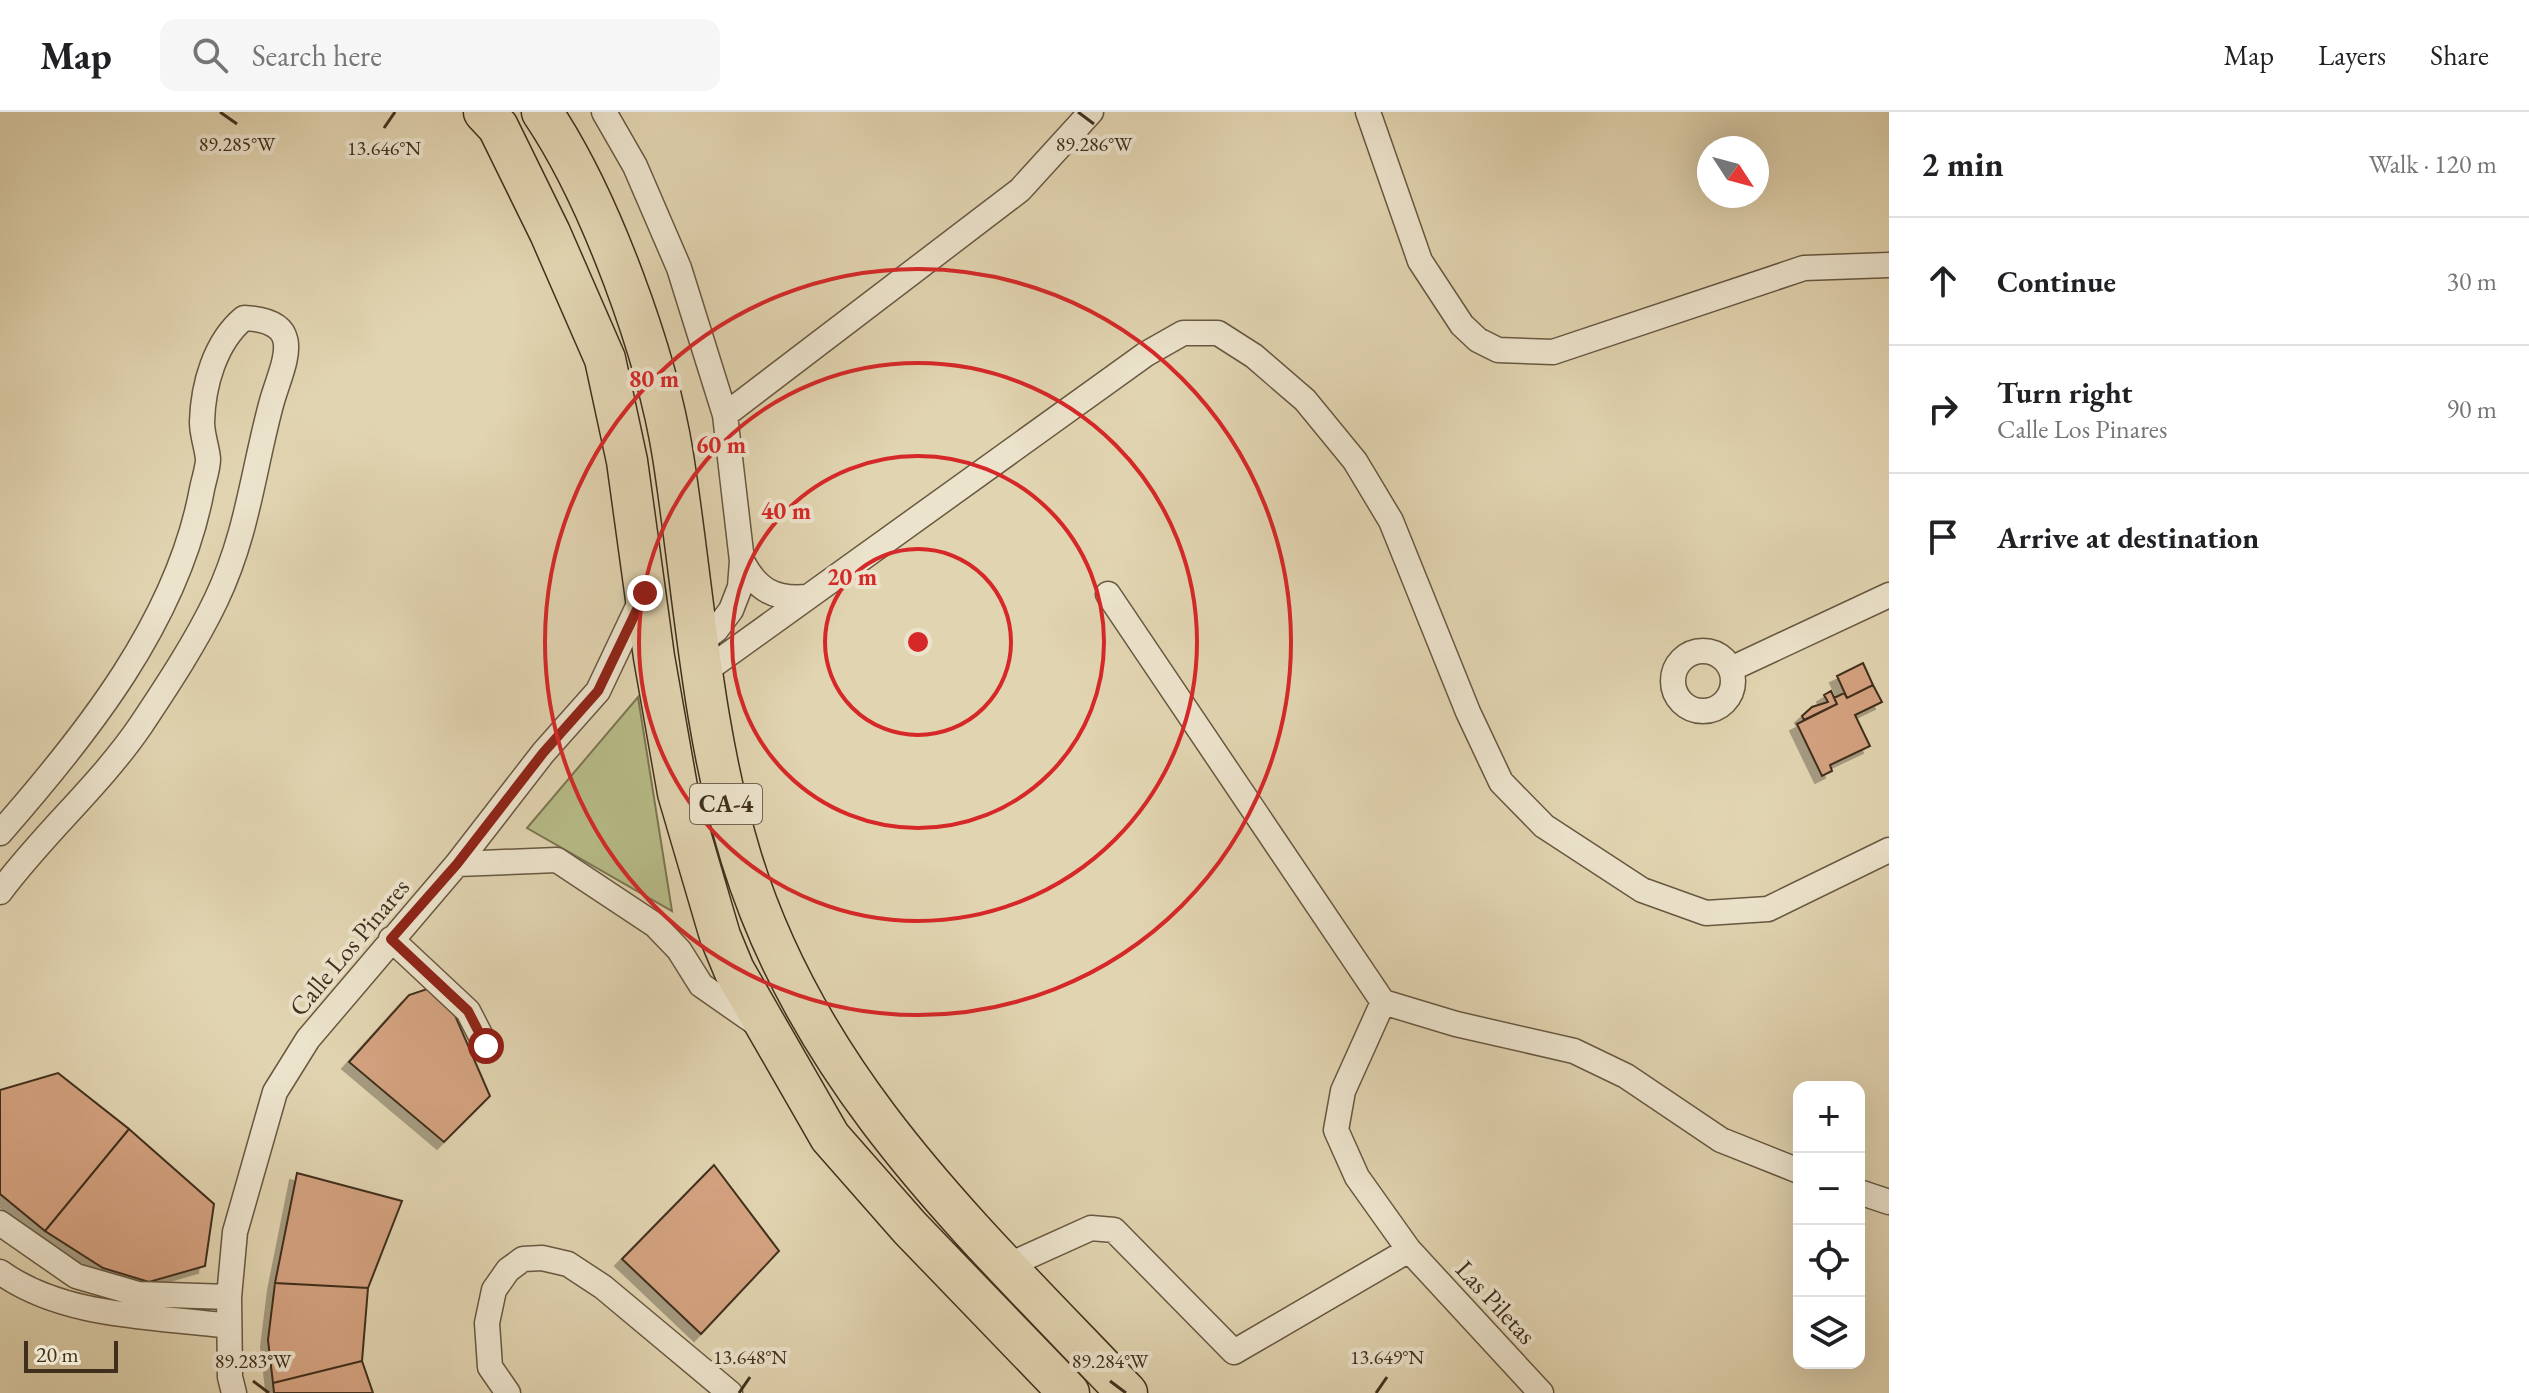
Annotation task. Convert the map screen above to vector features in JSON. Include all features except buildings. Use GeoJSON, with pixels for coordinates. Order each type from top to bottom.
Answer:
{"type":"FeatureCollection","features":[{"type":"Feature","properties":{"kind":"highway","name":"CA-4"},"geometry":{"type":"LineString","coordinates":[[484,112],[498,127],[605,359],[627,461],[678,793],[696,859],[734,970],[830,1137],[910,1228],[1069,1393]]}},
{"type":"Feature","properties":{"kind":"highway","name":"CA-4"},"geometry":{"type":"LineString","coordinates":[[542,112],[570,160],[621,274],[656,378],[673,455],[698,660],[741,859],[757,907],[817,1033],[881,1124],[948,1205],[1127,1393]]}},
{"type":"Feature","properties":{"kind":"street"},"geometry":{"type":"LineString","coordinates":[[604,112],[635,166],[679,268],[725,415],[742,561],[740,587],[731,610],[698,660]]}},
{"type":"Feature","properties":{"kind":"street"},"geometry":{"type":"LineString","coordinates":[[725,415],[1020,190],[1091,112]]}},
{"type":"Feature","properties":{"kind":"street"},"geometry":{"type":"LineString","coordinates":[[1368,112],[1420,261],[1462,325],[1478,340],[1498,350],[1553,352],[1804,268],[1889,265]]}},
{"type":"Feature","properties":{"kind":"street"},"geometry":{"type":"LineString","coordinates":[[0,833],[100,709],[161,606],[194,532],[208,460],[202,422],[213,362],[226,335],[244,318],[270,323],[283,334],[289,351],[272,402],[248,515],[216,600],[140,726],[0,892]]}},
{"type":"Feature","properties":{"kind":"street"},"geometry":{"type":"LineString","coordinates":[[698,660],[807,597],[1146,354],[1183,333],[1218,333],[1254,356],[1305,400],[1355,461],[1391,521],[1468,712],[1501,782],[1544,826],[1642,890],[1706,913],[1768,909],[1889,850]]}},
{"type":"Feature","properties":{"kind":"street"},"geometry":{"type":"LineString","coordinates":[[742,561],[752,580],[767,593],[787,599],[807,597]]}},
{"type":"Feature","properties":{"kind":"street","name":"Calle Los Pinares"},"geometry":{"type":"LineString","coordinates":[[234,1393],[230,1377],[229,1297],[235,1232],[275,1092],[308,1039],[457,864],[543,753],[598,691],[645,593]]}},
{"type":"Feature","properties":{"kind":"street"},"geometry":{"type":"LineString","coordinates":[[1108,594],[1383,1002],[1456,1024],[1574,1051],[1626,1076],[1721,1140],[1793,1169]]}},
{"type":"Feature","properties":{"kind":"street"},"geometry":{"type":"LineString","coordinates":[[1733,668],[1889,595]]}},
{"type":"Feature","properties":{"kind":"street"},"geometry":{"type":"LineString","coordinates":[[457,864],[557,860],[655,925],[679,950],[701,985],[770,1034]]}},
{"type":"Feature","properties":{"kind":"street"},"geometry":{"type":"LineString","coordinates":[[391,939],[468,1011],[486,1046]]}},
{"type":"Feature","properties":{"kind":"street","name":"Las Piletas"},"geometry":{"type":"LineString","coordinates":[[1383,1002],[1343,1091],[1336,1130],[1357,1177],[1409,1250],[1541,1393]]}},
{"type":"Feature","properties":{"kind":"street"},"geometry":{"type":"LineString","coordinates":[[1865,1194],[1889,1202]]}},
{"type":"Feature","properties":{"kind":"street"},"geometry":{"type":"LineString","coordinates":[[0,1223],[76,1276],[138,1294],[229,1297]]}},
{"type":"Feature","properties":{"kind":"street"},"geometry":{"type":"LineString","coordinates":[[1007,1266],[1091,1228],[1114,1230],[1234,1352],[1409,1250]]}},
{"type":"Feature","properties":{"kind":"street"},"geometry":{"type":"LineString","coordinates":[[508,1393],[490,1367],[487,1323],[494,1290],[508,1270],[523,1259],[542,1258],[568,1264],[603,1287],[730,1393]]}},
{"type":"Feature","properties":{"kind":"street"},"geometry":{"type":"LineString","coordinates":[[0,1272],[27,1292],[69,1305],[229,1326]]}},
{"type":"Feature","properties":{"kind":"green space"},"geometry":{"type":"Polygon","coordinates":[[[638,697],[672,911],[527,828],[638,697]]]}},
{"type":"Feature","properties":{"kind":"route"},"geometry":{"type":"LineString","coordinates":[[486,1046],[468,1011],[391,939],[457,864],[543,753],[598,691],[645,593]]}}]}
